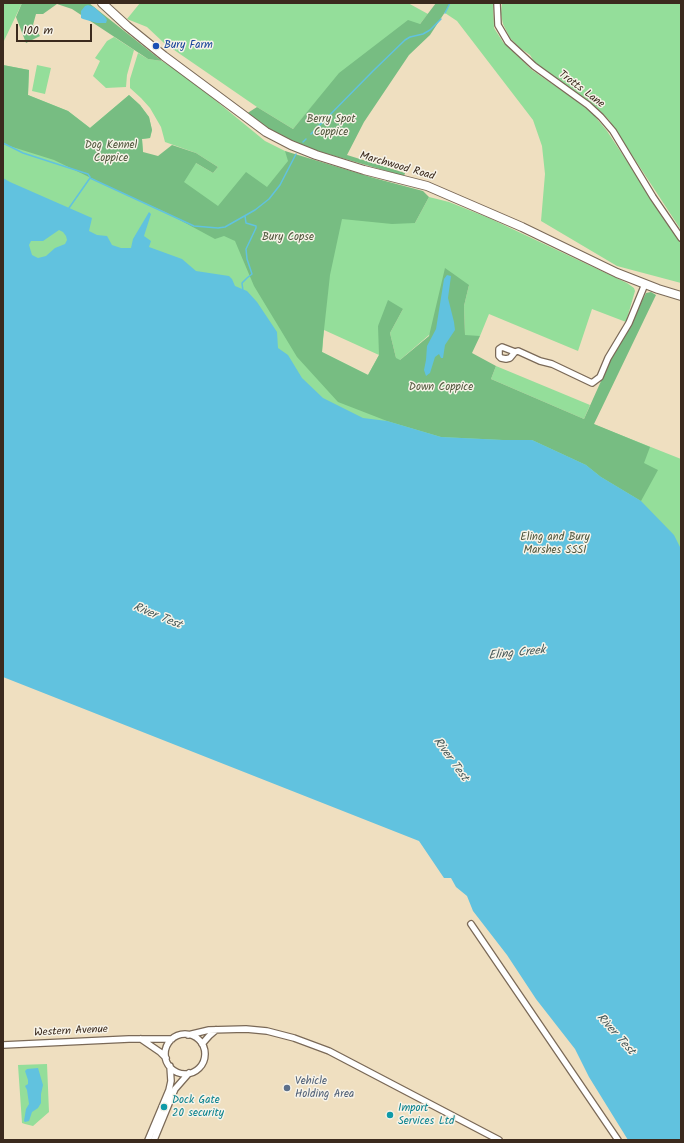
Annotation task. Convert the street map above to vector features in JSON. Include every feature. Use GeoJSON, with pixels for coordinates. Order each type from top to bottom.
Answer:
{"type":"FeatureCollection","features":[{"type":"Feature","properties":{"kind":"street","name":"Marchwood Road"},"geometry":{"type":"LineString","coordinates":[[102,3],[127,26],[164,56],[266,132],[291,145],[330,159],[427,186],[522,226],[618,274],[681,296]]}},
{"type":"Feature","properties":{"kind":"street","name":"Trotts Lane"},"geometry":{"type":"LineString","coordinates":[[497,3],[498,25],[508,42],[534,66],[588,105],[601,117],[613,131],[653,197],[681,238]]}},
{"type":"Feature","properties":{"kind":"street"},"geometry":{"type":"LineString","coordinates":[[515,352],[518,351],[540,361],[552,364],[592,383],[600,377],[608,358],[629,323],[645,284]]}},
{"type":"Feature","properties":{"kind":"street"},"geometry":{"type":"LineString","coordinates":[[471,924],[618,1140]]}},
{"type":"Feature","properties":{"kind":"street"},"geometry":{"type":"LineString","coordinates":[[188,1035],[205,1030],[246,1029],[267,1031],[294,1038],[329,1051],[499,1140]]}},
{"type":"Feature","properties":{"kind":"street"},"geometry":{"type":"LineString","coordinates":[[202,1044],[217,1030]]}},
{"type":"Feature","properties":{"kind":"street"},"geometry":{"type":"LineString","coordinates":[[154,1140],[175,1089],[189,1073],[199,1068],[205,1054],[202,1044],[194,1036],[182,1035],[172,1039],[166,1048],[166,1058]]}},
{"type":"Feature","properties":{"kind":"street"},"geometry":{"type":"LineString","coordinates":[[141,1038],[160,1052],[166,1058],[170,1066],[171,1081],[169,1090],[148,1140]]}},
{"type":"Feature","properties":{"kind":"street","name":"Western Avenue"},"geometry":{"type":"LineString","coordinates":[[3,1046],[141,1038],[172,1039]]}},
{"type":"Feature","properties":{"kind":"street"},"geometry":{"type":"LineString","coordinates":[[170,1066],[179,1072],[189,1073]]}},
{"type":"Feature","properties":{"kind":"green space"},"geometry":{"type":"Polygon","coordinates":[[[3,3],[22,3],[3,43],[3,3]]]}},
{"type":"Feature","properties":{"kind":"green space"},"geometry":{"type":"Polygon","coordinates":[[[22,3],[89,3],[162,61],[148,59],[72,9],[57,4],[43,14],[36,14],[33,25],[40,36],[26,43],[16,17],[22,3]]]}},
{"type":"Feature","properties":{"kind":"green space"},"geometry":{"type":"Polygon","coordinates":[[[140,3],[408,3],[428,14],[419,25],[316,102],[293,129],[257,107],[164,43],[147,27],[127,19],[140,3]]]}},
{"type":"Feature","properties":{"kind":"green space","name":"Berry Spot Coppice"},"geometry":{"type":"Polygon","coordinates":[[[436,3],[451,3],[430,35],[409,55],[364,122],[347,155],[405,173],[404,176],[307,148],[272,132],[246,114],[257,107],[293,129],[339,73],[408,20],[420,24],[436,3]]]}},
{"type":"Feature","properties":{"kind":"green space"},"geometry":{"type":"Polygon","coordinates":[[[451,3],[493,3],[494,28],[503,42],[532,70],[593,114],[607,131],[681,243],[681,283],[617,266],[541,221],[545,174],[542,146],[533,120],[457,21],[445,13],[451,3]]]}},
{"type":"Feature","properties":{"kind":"green space"},"geometry":{"type":"Polygon","coordinates":[[[502,3],[681,3],[681,230],[609,120],[599,110],[537,66],[530,55],[510,38],[503,24],[501,14],[502,3]]]}},
{"type":"Feature","properties":{"kind":"green space"},"geometry":{"type":"Polygon","coordinates":[[[114,37],[134,50],[127,75],[126,87],[106,88],[93,76],[100,61],[95,58],[107,41],[114,37]]]}},
{"type":"Feature","properties":{"kind":"green space","name":"Eling and Bury Marshes SSSI"},"geometry":{"type":"Polygon","coordinates":[[[138,53],[148,59],[162,61],[187,77],[265,141],[415,223],[429,197],[449,202],[489,218],[627,283],[634,288],[635,291],[626,322],[592,309],[578,351],[489,314],[480,336],[465,336],[464,306],[469,285],[436,329],[400,360],[583,420],[681,459],[681,1075],[3,316],[3,65],[29,70],[28,95],[68,111],[90,128],[129,95],[140,105],[149,117],[152,130],[150,138],[142,139],[144,165],[196,163],[213,173],[218,167],[196,153],[165,142],[161,127],[150,108],[130,88],[130,79],[138,53]],[[403,309],[378,326],[396,358],[390,333],[403,309]],[[324,330],[322,352],[368,375],[379,355],[324,330]]]}},
{"type":"Feature","properties":{"kind":"green space"},"geometry":{"type":"Polygon","coordinates":[[[3,65],[29,70],[28,95],[68,111],[90,128],[129,95],[140,105],[149,117],[152,130],[150,138],[142,139],[143,152],[158,156],[172,145],[196,153],[218,167],[213,173],[196,163],[184,182],[218,206],[246,172],[267,187],[288,161],[285,151],[423,191],[429,197],[415,223],[392,224],[342,219],[330,275],[322,352],[368,375],[379,355],[378,326],[388,300],[403,309],[390,333],[396,358],[400,360],[429,336],[445,268],[469,285],[464,306],[465,335],[480,336],[472,353],[496,366],[491,379],[584,419],[615,350],[629,327],[646,293],[651,292],[656,295],[594,424],[650,447],[644,463],[658,470],[641,501],[601,477],[586,465],[532,440],[441,437],[387,421],[338,402],[297,357],[254,286],[235,241],[224,236],[215,239],[165,212],[54,160],[3,144],[3,65]]]}},
{"type":"Feature","properties":{"kind":"green space"},"geometry":{"type":"Polygon","coordinates":[[[37,65],[51,68],[45,94],[32,91],[37,65]]]}},
{"type":"Feature","properties":{"kind":"green space"},"geometry":{"type":"Polygon","coordinates":[[[496,366],[590,405],[584,419],[491,379],[496,366]]]}},
{"type":"Feature","properties":{"kind":"green space"},"geometry":{"type":"Polygon","coordinates":[[[47,1064],[49,1112],[33,1126],[22,1123],[18,1065],[47,1064]]]}},
{"type":"Feature","properties":{"kind":"water"},"geometry":{"type":"Polygon","coordinates":[[[88,5],[94,7],[105,17],[107,20],[106,23],[97,23],[81,18],[81,11],[88,5]]]}},
{"type":"Feature","properties":{"kind":"water"},"geometry":{"type":"Polygon","coordinates":[[[3,178],[92,218],[89,231],[97,235],[107,236],[112,245],[121,248],[131,248],[133,239],[149,212],[151,214],[144,236],[151,241],[149,247],[182,259],[196,271],[229,276],[235,286],[247,291],[257,302],[277,332],[278,348],[288,355],[302,378],[323,398],[363,418],[387,421],[441,437],[532,440],[586,465],[601,477],[641,501],[674,535],[681,549],[681,1140],[628,1140],[589,1077],[575,1049],[536,999],[507,955],[473,911],[467,896],[456,887],[451,878],[444,878],[419,841],[3,677],[3,178]],[[59,230],[43,241],[31,241],[29,245],[32,255],[38,258],[46,256],[55,248],[65,244],[67,240],[63,232],[59,230]]]}},
{"type":"Feature","properties":{"kind":"water"},"geometry":{"type":"Polygon","coordinates":[[[447,275],[451,276],[448,298],[455,330],[445,345],[443,358],[441,358],[439,354],[435,357],[430,373],[426,376],[424,370],[427,346],[436,329],[444,279],[447,275]]]}},
{"type":"Feature","properties":{"kind":"water"},"geometry":{"type":"Polygon","coordinates":[[[38,1068],[43,1085],[41,1103],[38,1108],[32,1112],[29,1121],[25,1122],[26,1109],[29,1104],[25,1086],[28,1084],[28,1080],[25,1071],[27,1069],[38,1068]]]}},
{"type":"Feature","properties":{"kind":"waterway"},"geometry":{"type":"LineString","coordinates":[[445,13],[450,3]]}},
{"type":"Feature","properties":{"kind":"waterway"},"geometry":{"type":"LineString","coordinates":[[311,134],[405,40],[430,30],[441,19]]}},
{"type":"Feature","properties":{"kind":"waterway"},"geometry":{"type":"LineString","coordinates":[[303,142],[306,139]]}},
{"type":"Feature","properties":{"kind":"waterway"},"geometry":{"type":"LineString","coordinates":[[3,143],[23,153],[88,174],[90,177]]}},
{"type":"Feature","properties":{"kind":"waterway"},"geometry":{"type":"LineString","coordinates":[[69,208],[90,178],[194,226],[218,228],[225,227],[255,210],[269,199],[280,185],[296,154]]}},
{"type":"Feature","properties":{"kind":"waterway"},"geometry":{"type":"LineString","coordinates":[[243,291],[242,283],[252,274],[247,259],[246,249],[256,228],[256,226],[246,223],[245,216]]}},
{"type":"Feature","properties":{"kind":"place","name":"Bury Farm"},"geometry":{"type":"Point","coordinates":[156,46]}},
{"type":"Feature","properties":{"kind":"place","name":"Vehicle Holding Area"},"geometry":{"type":"Point","coordinates":[287,1088]}},
{"type":"Feature","properties":{"kind":"place","name":"Dock Gate 20 security"},"geometry":{"type":"Point","coordinates":[164,1107]}},
{"type":"Feature","properties":{"kind":"place","name":"Import Services Ltd"},"geometry":{"type":"Point","coordinates":[390,1115]}},
{"type":"Feature","properties":{"kind":"park label","name":"Dog Kennel Coppice"},"geometry":{"type":"Point","coordinates":[111,152]}},
{"type":"Feature","properties":{"kind":"park label","name":"Bury Copse"},"geometry":{"type":"Point","coordinates":[288,238]}},
{"type":"Feature","properties":{"kind":"park label","name":"Down Coppice"},"geometry":{"type":"Point","coordinates":[441,388]}},
{"type":"Feature","properties":{"kind":"water label","name":"River Test"},"geometry":{"type":"Point","coordinates":[157,617]}},
{"type":"Feature","properties":{"kind":"water label","name":"Eling Creek"},"geometry":{"type":"Point","coordinates":[517,654]}},
{"type":"Feature","properties":{"kind":"water label","name":"River Test"},"geometry":{"type":"Point","coordinates":[450,760]}},
{"type":"Feature","properties":{"kind":"water label","name":"River Test"},"geometry":{"type":"Point","coordinates":[615,1035]}}]}
